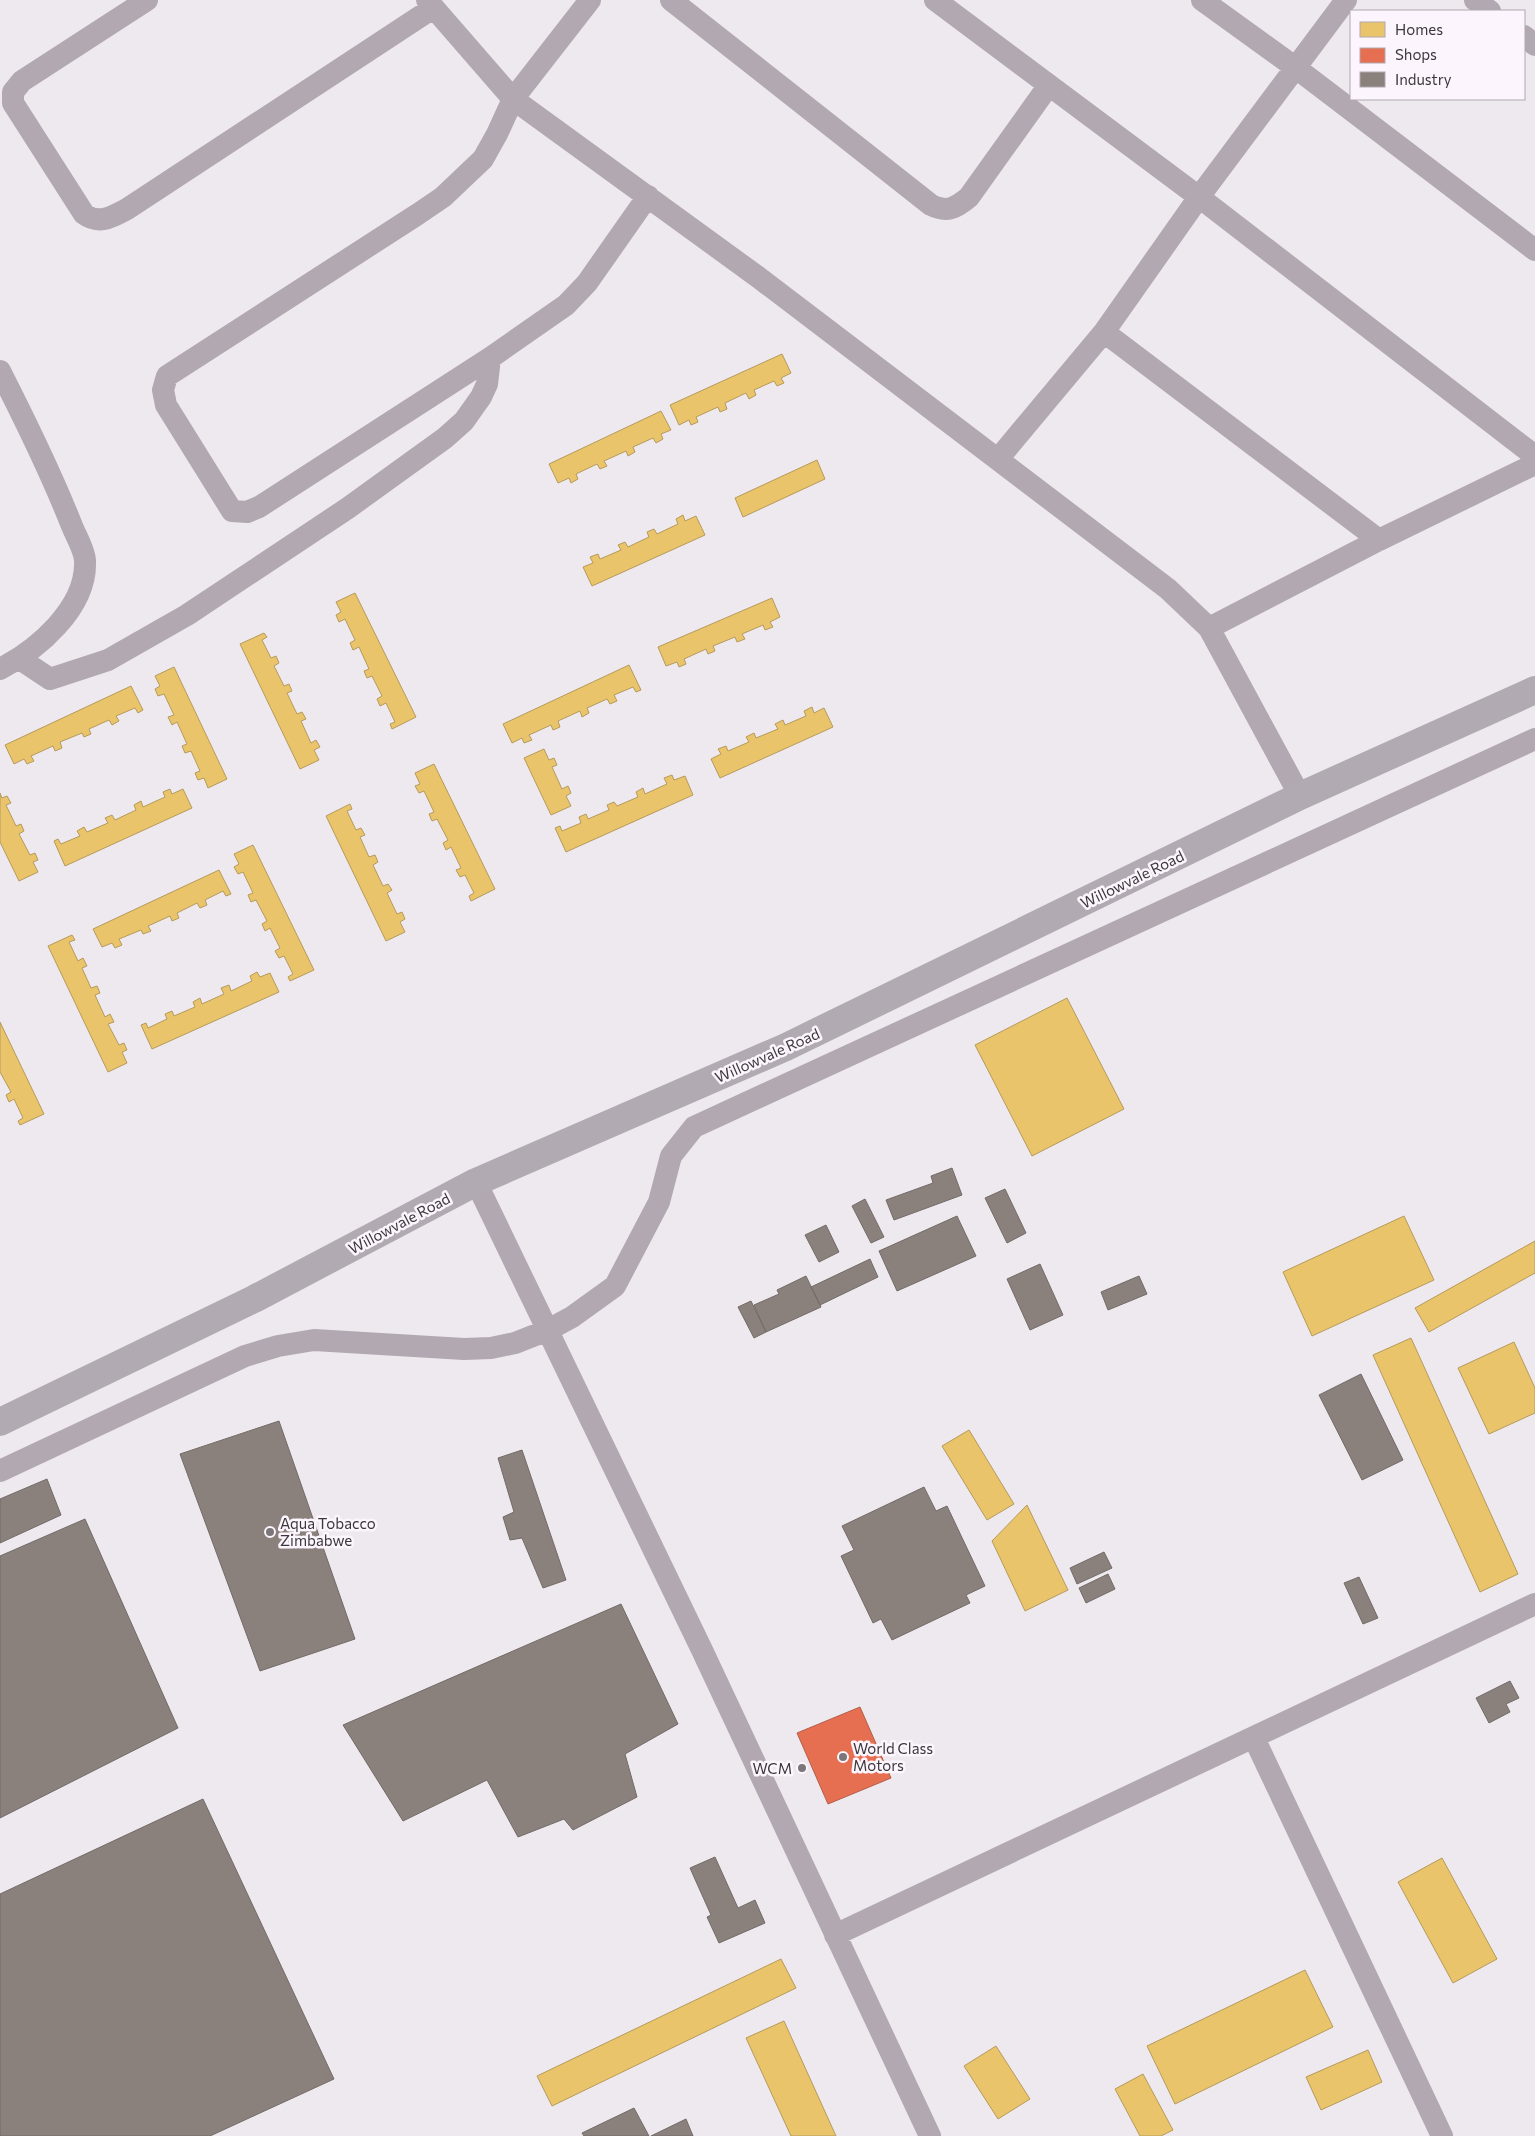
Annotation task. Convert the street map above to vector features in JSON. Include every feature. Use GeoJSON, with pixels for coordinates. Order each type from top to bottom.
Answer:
{"type":"FeatureCollection","features":[{"type":"Feature","properties":{"kind":"main road","name":"Willowvale Road"},"geometry":{"type":"LineString","coordinates":[[0,1422],[254,1299],[476,1182],[786,1047],[1300,796],[1535,690]]}},
{"type":"Feature","properties":{"kind":"street"},"geometry":{"type":"LineString","coordinates":[[147,0],[22,81],[13,92],[14,103],[84,214],[92,219],[111,218],[127,209],[430,4],[513,99],[648,196],[1168,589],[1209,628],[1300,796]]}},
{"type":"Feature","properties":{"kind":"street"},"geometry":{"type":"LineString","coordinates":[[590,0],[513,99],[483,159],[443,197],[167,376],[164,382],[163,397],[232,511],[247,512],[276,498],[490,358],[566,305],[579,293],[648,196]]}},
{"type":"Feature","properties":{"kind":"street"},"geometry":{"type":"LineString","coordinates":[[671,0],[931,205],[939,209],[947,210],[958,206],[969,197],[1049,85]]}},
{"type":"Feature","properties":{"kind":"street"},"geometry":{"type":"LineString","coordinates":[[935,0],[1198,197],[1535,456]]}},
{"type":"Feature","properties":{"kind":"street"},"geometry":{"type":"LineString","coordinates":[[1202,0],[1296,68],[1535,250]]}},
{"type":"Feature","properties":{"kind":"street"},"geometry":{"type":"LineString","coordinates":[[998,459],[1104,332],[1198,197],[1346,0]]}},
{"type":"Feature","properties":{"kind":"street"},"geometry":{"type":"LineString","coordinates":[[1475,0],[1489,10]]}},
{"type":"Feature","properties":{"kind":"street"},"geometry":{"type":"LineString","coordinates":[[1525,37],[1535,45]]}},
{"type":"Feature","properties":{"kind":"street"},"geometry":{"type":"LineString","coordinates":[[1104,332],[1379,540]]}},
{"type":"Feature","properties":{"kind":"street"},"geometry":{"type":"LineString","coordinates":[[20,659],[50,679],[108,660],[187,615],[348,508],[445,438],[464,421],[481,397],[488,378],[490,358]]}},
{"type":"Feature","properties":{"kind":"street"},"geometry":{"type":"LineString","coordinates":[[0,371],[59,494],[85,560],[82,585],[63,621],[20,659],[0,669]]}},
{"type":"Feature","properties":{"kind":"street"},"geometry":{"type":"LineString","coordinates":[[1209,628],[1379,540],[1535,464]]}},
{"type":"Feature","properties":{"kind":"street"},"geometry":{"type":"LineString","coordinates":[[0,1471],[244,1356],[278,1346],[314,1340],[464,1349],[491,1348],[515,1343],[548,1330],[572,1317],[615,1286],[659,1202],[671,1156],[694,1126],[1535,739]]}},
{"type":"Feature","properties":{"kind":"street"},"geometry":{"type":"LineString","coordinates":[[476,1182],[702,1650],[930,2136]]}},
{"type":"Feature","properties":{"kind":"street"},"geometry":{"type":"LineString","coordinates":[[835,1935],[1535,1604]]}},
{"type":"Feature","properties":{"kind":"street"},"geometry":{"type":"LineString","coordinates":[[1254,1738],[1442,2136]]}},
{"type":"Feature","properties":{"kind":"building: Homes"},"geometry":{"type":"Polygon","coordinates":[[[782,354],[791,373],[781,378],[784,383],[777,386],[774,381],[754,390],[756,395],[749,399],[746,393],[725,403],[727,409],[720,412],[718,407],[696,417],[698,422],[691,425],[689,420],[679,425],[670,405],[782,354]]]}},
{"type":"Feature","properties":{"kind":"building: Homes"},"geometry":{"type":"Polygon","coordinates":[[[661,411],[671,430],[661,434],[663,439],[656,443],[653,438],[633,447],[635,452],[628,456],[626,451],[604,461],[607,466],[600,469],[597,464],[576,474],[578,479],[571,483],[569,478],[558,483],[549,464],[661,411]]]}},
{"type":"Feature","properties":{"kind":"building: Homes"},"geometry":{"type":"Polygon","coordinates":[[[817,460],[825,479],[743,517],[735,498],[817,460]]]}},
{"type":"Feature","properties":{"kind":"building: Homes"},"geometry":{"type":"Polygon","coordinates":[[[683,515],[685,521],[696,516],[705,535],[592,586],[583,567],[593,563],[590,557],[598,554],[600,559],[621,550],[618,545],[625,542],[628,547],[649,537],[647,532],[654,529],[657,534],[678,524],[676,519],[683,515]]]}},
{"type":"Feature","properties":{"kind":"building: Homes"},"geometry":{"type":"Polygon","coordinates":[[[355,593],[416,717],[392,729],[390,724],[395,722],[386,703],[380,706],[377,699],[382,696],[372,676],[367,678],[364,671],[369,669],[359,647],[353,650],[350,643],[355,640],[345,619],[339,622],[336,615],[341,612],[336,602],[355,593]]]}},
{"type":"Feature","properties":{"kind":"building: Homes"},"geometry":{"type":"Polygon","coordinates":[[[772,598],[780,617],[770,622],[773,627],[765,630],[763,625],[742,634],[745,639],[737,642],[735,637],[713,646],[715,651],[708,654],[706,649],[684,659],[686,664],[679,667],[677,662],[666,666],[658,647],[772,598]]]}},
{"type":"Feature","properties":{"kind":"building: Homes"},"geometry":{"type":"Polygon","coordinates":[[[264,633],[267,637],[262,640],[271,658],[276,656],[279,663],[274,666],[284,686],[289,684],[292,691],[287,693],[297,714],[302,712],[306,719],[301,721],[311,743],[316,740],[320,747],[314,750],[319,760],[300,769],[240,644],[264,633]]]}},
{"type":"Feature","properties":{"kind":"building: Homes"},"geometry":{"type":"Polygon","coordinates":[[[629,665],[641,690],[636,692],[633,687],[614,695],[617,701],[610,704],[607,699],[587,708],[589,713],[582,717],[580,711],[558,721],[560,727],[553,730],[551,725],[529,735],[532,740],[524,743],[522,738],[512,743],[503,724],[629,665]]]}},
{"type":"Feature","properties":{"kind":"building: Homes"},"geometry":{"type":"Polygon","coordinates":[[[174,667],[227,779],[208,788],[204,778],[198,780],[195,773],[200,771],[191,751],[185,753],[182,746],[187,744],[177,722],[172,725],[168,717],[174,715],[164,694],[158,696],[155,689],[160,686],[155,676],[174,667]]]}},
{"type":"Feature","properties":{"kind":"building: Homes"},"geometry":{"type":"Polygon","coordinates":[[[131,686],[143,710],[138,713],[135,708],[116,716],[119,721],[112,725],[109,720],[89,729],[91,734],[84,737],[82,733],[60,742],[62,748],[55,751],[53,746],[31,756],[34,761],[27,764],[24,759],[14,764],[5,745],[131,686]]]}},
{"type":"Feature","properties":{"kind":"building: Homes"},"geometry":{"type":"Polygon","coordinates":[[[812,707],[814,713],[824,708],[833,727],[720,778],[711,759],[721,754],[718,749],[726,746],[728,751],[749,742],[746,737],[754,733],[756,738],[778,729],[775,724],[783,720],[785,725],[806,716],[804,711],[812,707]]]}},
{"type":"Feature","properties":{"kind":"building: Homes"},"geometry":{"type":"Polygon","coordinates":[[[544,749],[549,760],[554,758],[557,765],[552,767],[562,789],[568,786],[571,793],[566,796],[571,806],[551,815],[524,758],[544,749]]]}},
{"type":"Feature","properties":{"kind":"building: Homes"},"geometry":{"type":"Polygon","coordinates":[[[434,764],[495,889],[471,901],[469,896],[474,893],[465,875],[460,877],[456,870],[461,868],[451,847],[446,850],[443,843],[448,840],[437,819],[432,821],[429,814],[434,812],[424,791],[419,793],[415,786],[420,784],[415,773],[434,764]]]}},
{"type":"Feature","properties":{"kind":"building: Homes"},"geometry":{"type":"Polygon","coordinates":[[[672,775],[674,780],[685,776],[693,795],[566,852],[555,828],[560,826],[562,831],[581,823],[579,817],[586,814],[588,819],[609,810],[607,805],[614,802],[617,806],[638,797],[636,792],[643,788],[645,794],[667,784],[664,778],[672,775]]]}},
{"type":"Feature","properties":{"kind":"building: Homes"},"geometry":{"type":"Polygon","coordinates":[[[170,789],[172,794],[183,789],[192,808],[65,866],[54,841],[58,839],[61,844],[80,836],[77,831],[84,827],[87,832],[108,823],[105,818],[112,815],[115,820],[136,810],[134,805],[141,801],[143,807],[165,797],[163,792],[170,789]]]}},
{"type":"Feature","properties":{"kind":"building: Homes"},"geometry":{"type":"Polygon","coordinates":[[[0,793],[2,798],[7,796],[11,803],[6,805],[16,826],[21,824],[24,831],[19,834],[30,855],[35,853],[38,860],[33,862],[38,872],[19,881],[0,842],[0,793]]]}},
{"type":"Feature","properties":{"kind":"building: Homes"},"geometry":{"type":"Polygon","coordinates":[[[350,804],[352,809],[347,811],[356,830],[361,828],[365,835],[360,837],[369,857],[375,855],[378,862],[373,865],[383,886],[388,884],[392,890],[387,893],[397,914],[402,912],[405,919],[400,922],[405,932],[386,941],[326,816],[350,804]]]}},
{"type":"Feature","properties":{"kind":"building: Homes"},"geometry":{"type":"Polygon","coordinates":[[[253,845],[314,970],[290,981],[288,977],[293,974],[284,956],[279,958],[275,951],[280,948],[270,928],[265,931],[262,924],[267,921],[256,900],[251,902],[248,895],[253,893],[243,872],[238,874],[234,867],[239,864],[234,854],[253,845]]]}},
{"type":"Feature","properties":{"kind":"building: Homes"},"geometry":{"type":"Polygon","coordinates":[[[219,870],[231,894],[226,896],[223,891],[205,900],[207,905],[200,908],[197,903],[177,913],[179,918],[172,921],[170,916],[148,926],[151,931],[143,934],[141,930],[119,939],[122,945],[115,948],[112,943],[102,947],[93,929],[219,870]]]}},
{"type":"Feature","properties":{"kind":"building: Homes"},"geometry":{"type":"Polygon","coordinates":[[[72,935],[75,940],[69,942],[78,961],[83,958],[87,966],[82,968],[91,988],[97,986],[100,993],[95,995],[105,1017],[110,1014],[114,1022],[108,1024],[119,1045],[124,1043],[127,1050],[122,1052],[127,1063],[108,1072],[48,946],[72,935]]]}},
{"type":"Feature","properties":{"kind":"building: Homes"},"geometry":{"type":"Polygon","coordinates":[[[257,972],[260,977],[270,973],[279,992],[152,1049],[141,1025],[146,1023],[148,1028],[167,1019],[165,1014],[172,1011],[174,1016],[195,1007],[193,1002],[200,998],[202,1004],[224,994],[221,988],[229,985],[231,991],[252,981],[250,976],[257,972]]]}},
{"type":"Feature","properties":{"kind":"building: Homes"},"geometry":{"type":"Polygon","coordinates":[[[1067,998],[1124,1109],[1032,1156],[975,1045],[1067,998]]]}},
{"type":"Feature","properties":{"kind":"building: Homes"},"geometry":{"type":"Polygon","coordinates":[[[0,1022],[44,1114],[20,1125],[18,1121],[23,1118],[14,1099],[9,1102],[6,1095],[11,1092],[0,1072],[0,1022]]]}},
{"type":"Feature","properties":{"kind":"building: Homes"},"geometry":{"type":"Polygon","coordinates":[[[1404,1216],[1434,1280],[1312,1336],[1283,1272],[1404,1216]]]}},
{"type":"Feature","properties":{"kind":"building: Homes"},"geometry":{"type":"Polygon","coordinates":[[[1535,1241],[1535,1273],[1429,1332],[1415,1308],[1535,1241]]]}},
{"type":"Feature","properties":{"kind":"building: Homes"},"geometry":{"type":"Polygon","coordinates":[[[1411,1338],[1518,1574],[1480,1592],[1373,1355],[1411,1338]]]}},
{"type":"Feature","properties":{"kind":"building: Homes"},"geometry":{"type":"Polygon","coordinates":[[[1514,1342],[1535,1388],[1535,1413],[1489,1434],[1458,1368],[1514,1342]]]}},
{"type":"Feature","properties":{"kind":"building: Homes"},"geometry":{"type":"Polygon","coordinates":[[[969,1430],[1014,1504],[987,1520],[942,1446],[969,1430]]]}},
{"type":"Feature","properties":{"kind":"building: Homes"},"geometry":{"type":"Polygon","coordinates":[[[1027,1505],[1068,1590],[1025,1611],[992,1541],[1027,1505]]]}},
{"type":"Feature","properties":{"kind":"building: Homes"},"geometry":{"type":"Polygon","coordinates":[[[1442,1858],[1497,1959],[1453,1983],[1398,1882],[1442,1858]]]}},
{"type":"Feature","properties":{"kind":"building: Homes"},"geometry":{"type":"Polygon","coordinates":[[[781,1959],[796,1988],[552,2106],[537,2076],[781,1959]]]}},
{"type":"Feature","properties":{"kind":"building: Homes"},"geometry":{"type":"Polygon","coordinates":[[[1305,1970],[1333,2027],[1175,2104],[1147,2046],[1305,1970]]]}},
{"type":"Feature","properties":{"kind":"building: Homes"},"geometry":{"type":"Polygon","coordinates":[[[784,2021],[836,2136],[791,2136],[746,2038],[784,2021]]]}},
{"type":"Feature","properties":{"kind":"building: Homes"},"geometry":{"type":"Polygon","coordinates":[[[996,2046],[1030,2099],[998,2119],[964,2066],[996,2046]]]}},
{"type":"Feature","properties":{"kind":"building: Homes"},"geometry":{"type":"Polygon","coordinates":[[[1368,2050],[1382,2082],[1321,2110],[1306,2077],[1368,2050]]]}},
{"type":"Feature","properties":{"kind":"building: Homes"},"geometry":{"type":"Polygon","coordinates":[[[1143,2074],[1173,2130],[1161,2136],[1140,2136],[1115,2089],[1143,2074]]]}},
{"type":"Feature","properties":{"kind":"building: Shops"},"geometry":{"type":"Polygon","coordinates":[[[860,1707],[891,1778],[828,1804],[797,1733],[860,1707]]]}},
{"type":"Feature","properties":{"kind":"building: Industry"},"geometry":{"type":"Polygon","coordinates":[[[952,1168],[962,1195],[894,1220],[886,1200],[933,1183],[931,1176],[952,1168]]]}},
{"type":"Feature","properties":{"kind":"building: Industry"},"geometry":{"type":"Polygon","coordinates":[[[1005,1189],[1026,1233],[1007,1243],[985,1198],[1005,1189]]]}},
{"type":"Feature","properties":{"kind":"building: Industry"},"geometry":{"type":"Polygon","coordinates":[[[865,1199],[884,1237],[871,1243],[852,1206],[865,1199]]]}},
{"type":"Feature","properties":{"kind":"building: Industry"},"geometry":{"type":"Polygon","coordinates":[[[957,1216],[976,1256],[897,1291],[879,1251],[957,1216]]]}},
{"type":"Feature","properties":{"kind":"building: Industry"},"geometry":{"type":"Polygon","coordinates":[[[826,1225],[839,1252],[819,1262],[805,1235],[826,1225]]]}},
{"type":"Feature","properties":{"kind":"building: Industry"},"geometry":{"type":"Polygon","coordinates":[[[870,1259],[878,1277],[820,1305],[811,1287],[870,1259]]]}},
{"type":"Feature","properties":{"kind":"building: Industry"},"geometry":{"type":"Polygon","coordinates":[[[1040,1264],[1063,1315],[1030,1330],[1007,1279],[1040,1264]]]}},
{"type":"Feature","properties":{"kind":"building: Industry"},"geometry":{"type":"Polygon","coordinates":[[[806,1276],[821,1307],[766,1332],[754,1305],[779,1294],[777,1290],[806,1276]]]}},
{"type":"Feature","properties":{"kind":"building: Industry"},"geometry":{"type":"Polygon","coordinates":[[[1139,1276],[1147,1294],[1108,1310],[1101,1292],[1139,1276]]]}},
{"type":"Feature","properties":{"kind":"building: Industry"},"geometry":{"type":"Polygon","coordinates":[[[751,1301],[766,1332],[754,1338],[738,1307],[751,1301]]]}},
{"type":"Feature","properties":{"kind":"building: Industry"},"geometry":{"type":"Polygon","coordinates":[[[1361,1374],[1403,1460],[1362,1480],[1319,1395],[1361,1374]]]}},
{"type":"Feature","properties":{"kind":"building: Industry"},"geometry":{"type":"Polygon","coordinates":[[[279,1421],[355,1639],[260,1671],[180,1454],[279,1421]]]}},
{"type":"Feature","properties":{"kind":"building: Industry"},"geometry":{"type":"Polygon","coordinates":[[[522,1450],[566,1580],[543,1588],[522,1538],[510,1540],[503,1517],[514,1512],[498,1458],[522,1450]]]}},
{"type":"Feature","properties":{"kind":"building: Industry"},"geometry":{"type":"Polygon","coordinates":[[[47,1479],[61,1515],[0,1543],[0,1499],[47,1479]]]}},
{"type":"Feature","properties":{"kind":"building: Industry"},"geometry":{"type":"Polygon","coordinates":[[[924,1487],[936,1511],[947,1506],[985,1586],[966,1595],[970,1603],[892,1640],[881,1619],[873,1623],[841,1556],[854,1550],[842,1526],[924,1487]]]}},
{"type":"Feature","properties":{"kind":"building: Industry"},"geometry":{"type":"Polygon","coordinates":[[[85,1519],[178,1728],[0,1818],[0,1556],[85,1519]]]}},
{"type":"Feature","properties":{"kind":"building: Industry"},"geometry":{"type":"Polygon","coordinates":[[[1104,1552],[1112,1568],[1077,1584],[1070,1568],[1104,1552]]]}},
{"type":"Feature","properties":{"kind":"building: Industry"},"geometry":{"type":"Polygon","coordinates":[[[1108,1574],[1115,1589],[1086,1603],[1079,1588],[1108,1574]]]}},
{"type":"Feature","properties":{"kind":"building: Industry"},"geometry":{"type":"Polygon","coordinates":[[[1359,1577],[1378,1618],[1363,1624],[1344,1583],[1359,1577]]]}},
{"type":"Feature","properties":{"kind":"building: Industry"},"geometry":{"type":"Polygon","coordinates":[[[621,1604],[678,1724],[625,1754],[637,1797],[573,1830],[564,1819],[518,1837],[487,1780],[403,1821],[343,1725],[621,1604]]]}},
{"type":"Feature","properties":{"kind":"building: Industry"},"geometry":{"type":"Polygon","coordinates":[[[1510,1681],[1519,1698],[1506,1704],[1510,1712],[1489,1723],[1476,1698],[1510,1681]]]}},
{"type":"Feature","properties":{"kind":"building: Industry"},"geometry":{"type":"Polygon","coordinates":[[[203,1799],[334,2079],[210,2136],[0,2136],[0,1894],[203,1799]]]}},
{"type":"Feature","properties":{"kind":"building: Industry"},"geometry":{"type":"Polygon","coordinates":[[[715,1857],[738,1908],[755,1900],[765,1923],[719,1943],[707,1917],[711,1915],[690,1868],[715,1857]]]}},
{"type":"Feature","properties":{"kind":"building: Industry"},"geometry":{"type":"Polygon","coordinates":[[[634,2108],[649,2136],[584,2136],[582,2133],[634,2108]]]}},
{"type":"Feature","properties":{"kind":"building: Industry"},"geometry":{"type":"Polygon","coordinates":[[[686,2119],[693,2136],[651,2136],[686,2119]]]}},
{"type":"Feature","properties":{"kind":"place","name":"Aqua Tobacco Zimbabwe"},"geometry":{"type":"Point","coordinates":[270,1532]}},
{"type":"Feature","properties":{"kind":"place","name":"World Class Motors"},"geometry":{"type":"Point","coordinates":[843,1757]}},
{"type":"Feature","properties":{"kind":"place","name":"WCM"},"geometry":{"type":"Point","coordinates":[802,1768]}}]}
